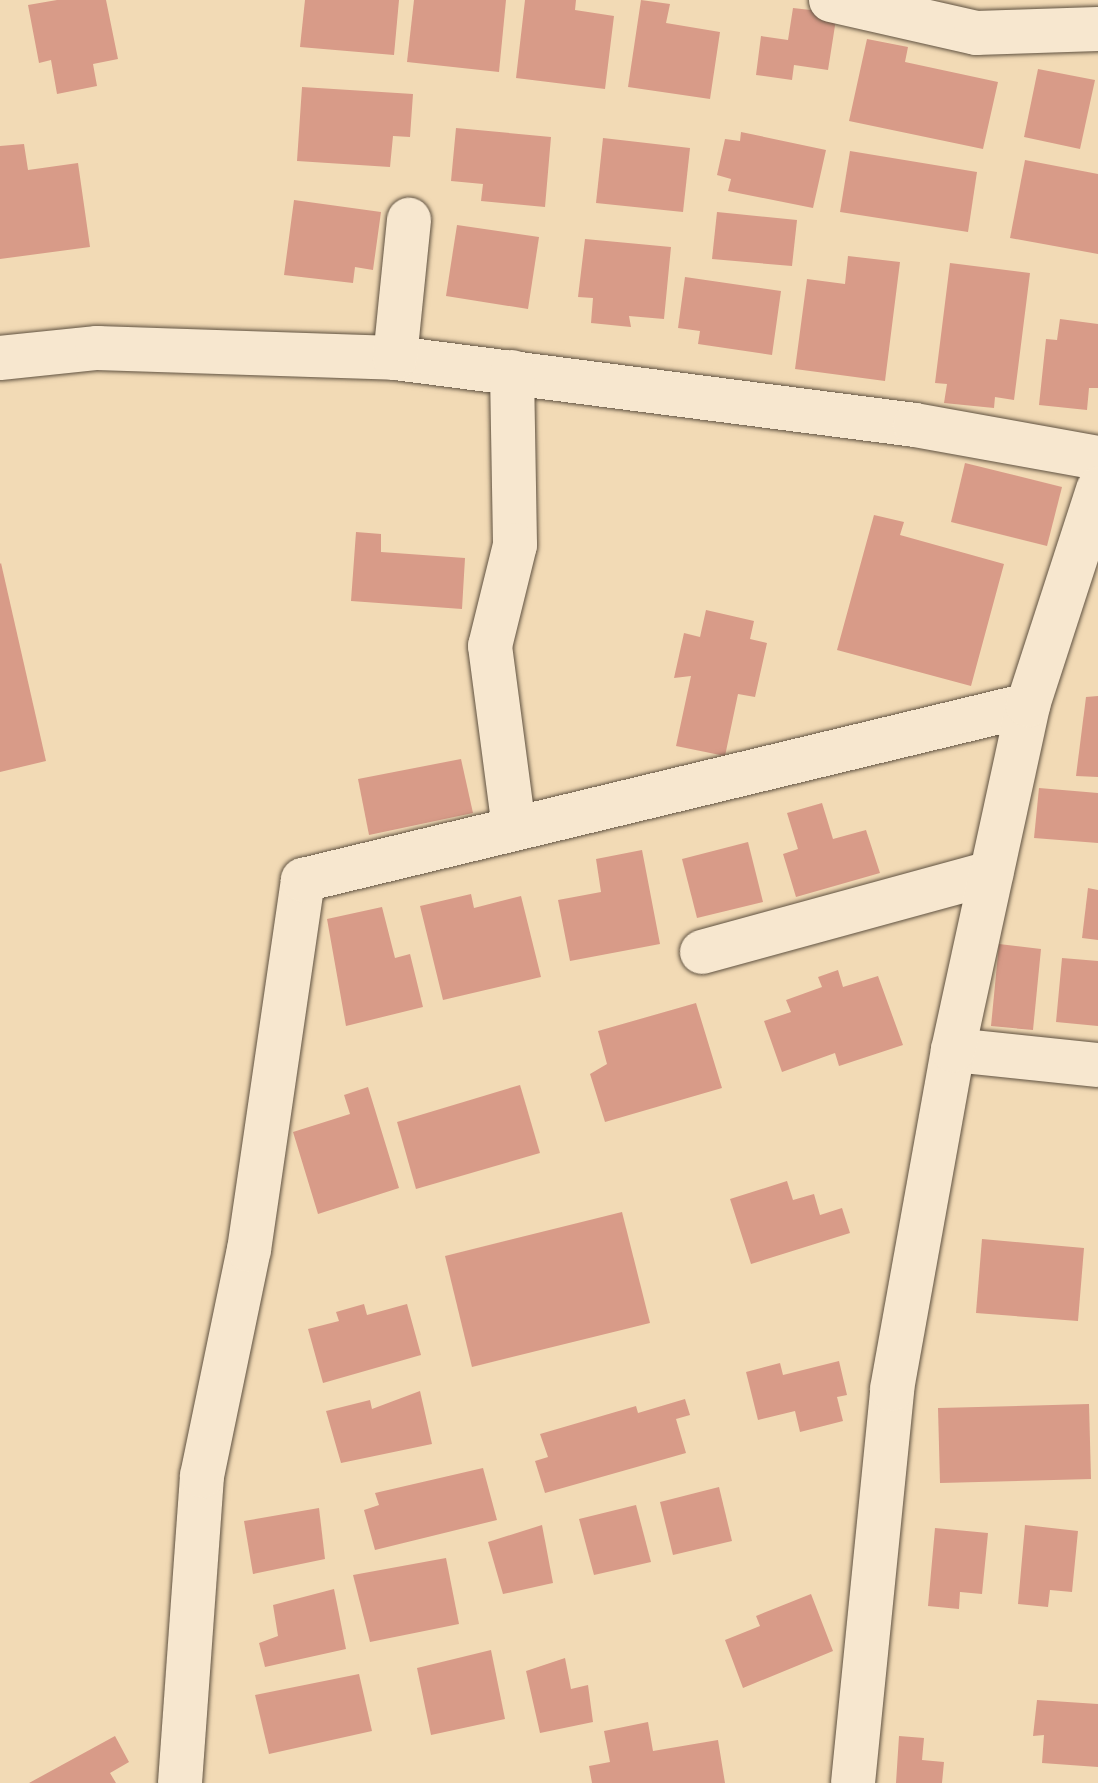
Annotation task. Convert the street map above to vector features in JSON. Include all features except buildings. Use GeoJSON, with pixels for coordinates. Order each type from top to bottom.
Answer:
{"type":"FeatureCollection","features":[{"type":"Feature","properties":{"kind":"street"},"geometry":{"type":"LineString","coordinates":[[831,0],[976,33],[1098,29]]}},
{"type":"Feature","properties":{"kind":"street"},"geometry":{"type":"LineString","coordinates":[[395,358],[409,220]]}},
{"type":"Feature","properties":{"kind":"street"},"geometry":{"type":"LineString","coordinates":[[0,358],[97,348],[395,358],[915,425],[1098,458]]}},
{"type":"Feature","properties":{"kind":"street"},"geometry":{"type":"LineString","coordinates":[[512,372],[515,545],[490,646],[514,828]]}},
{"type":"Feature","properties":{"kind":"street"},"geometry":{"type":"LineString","coordinates":[[853,1783],[892,1389],[953,1050],[1028,705],[1086,558],[1098,489]]}},
{"type":"Feature","properties":{"kind":"street"},"geometry":{"type":"LineString","coordinates":[[180,1783],[202,1476],[249,1250],[303,880],[1028,705]]}},
{"type":"Feature","properties":{"kind":"street"},"geometry":{"type":"LineString","coordinates":[[702,952],[991,873]]}},
{"type":"Feature","properties":{"kind":"street"},"geometry":{"type":"LineString","coordinates":[[953,1050],[1098,1065]]}}]}
